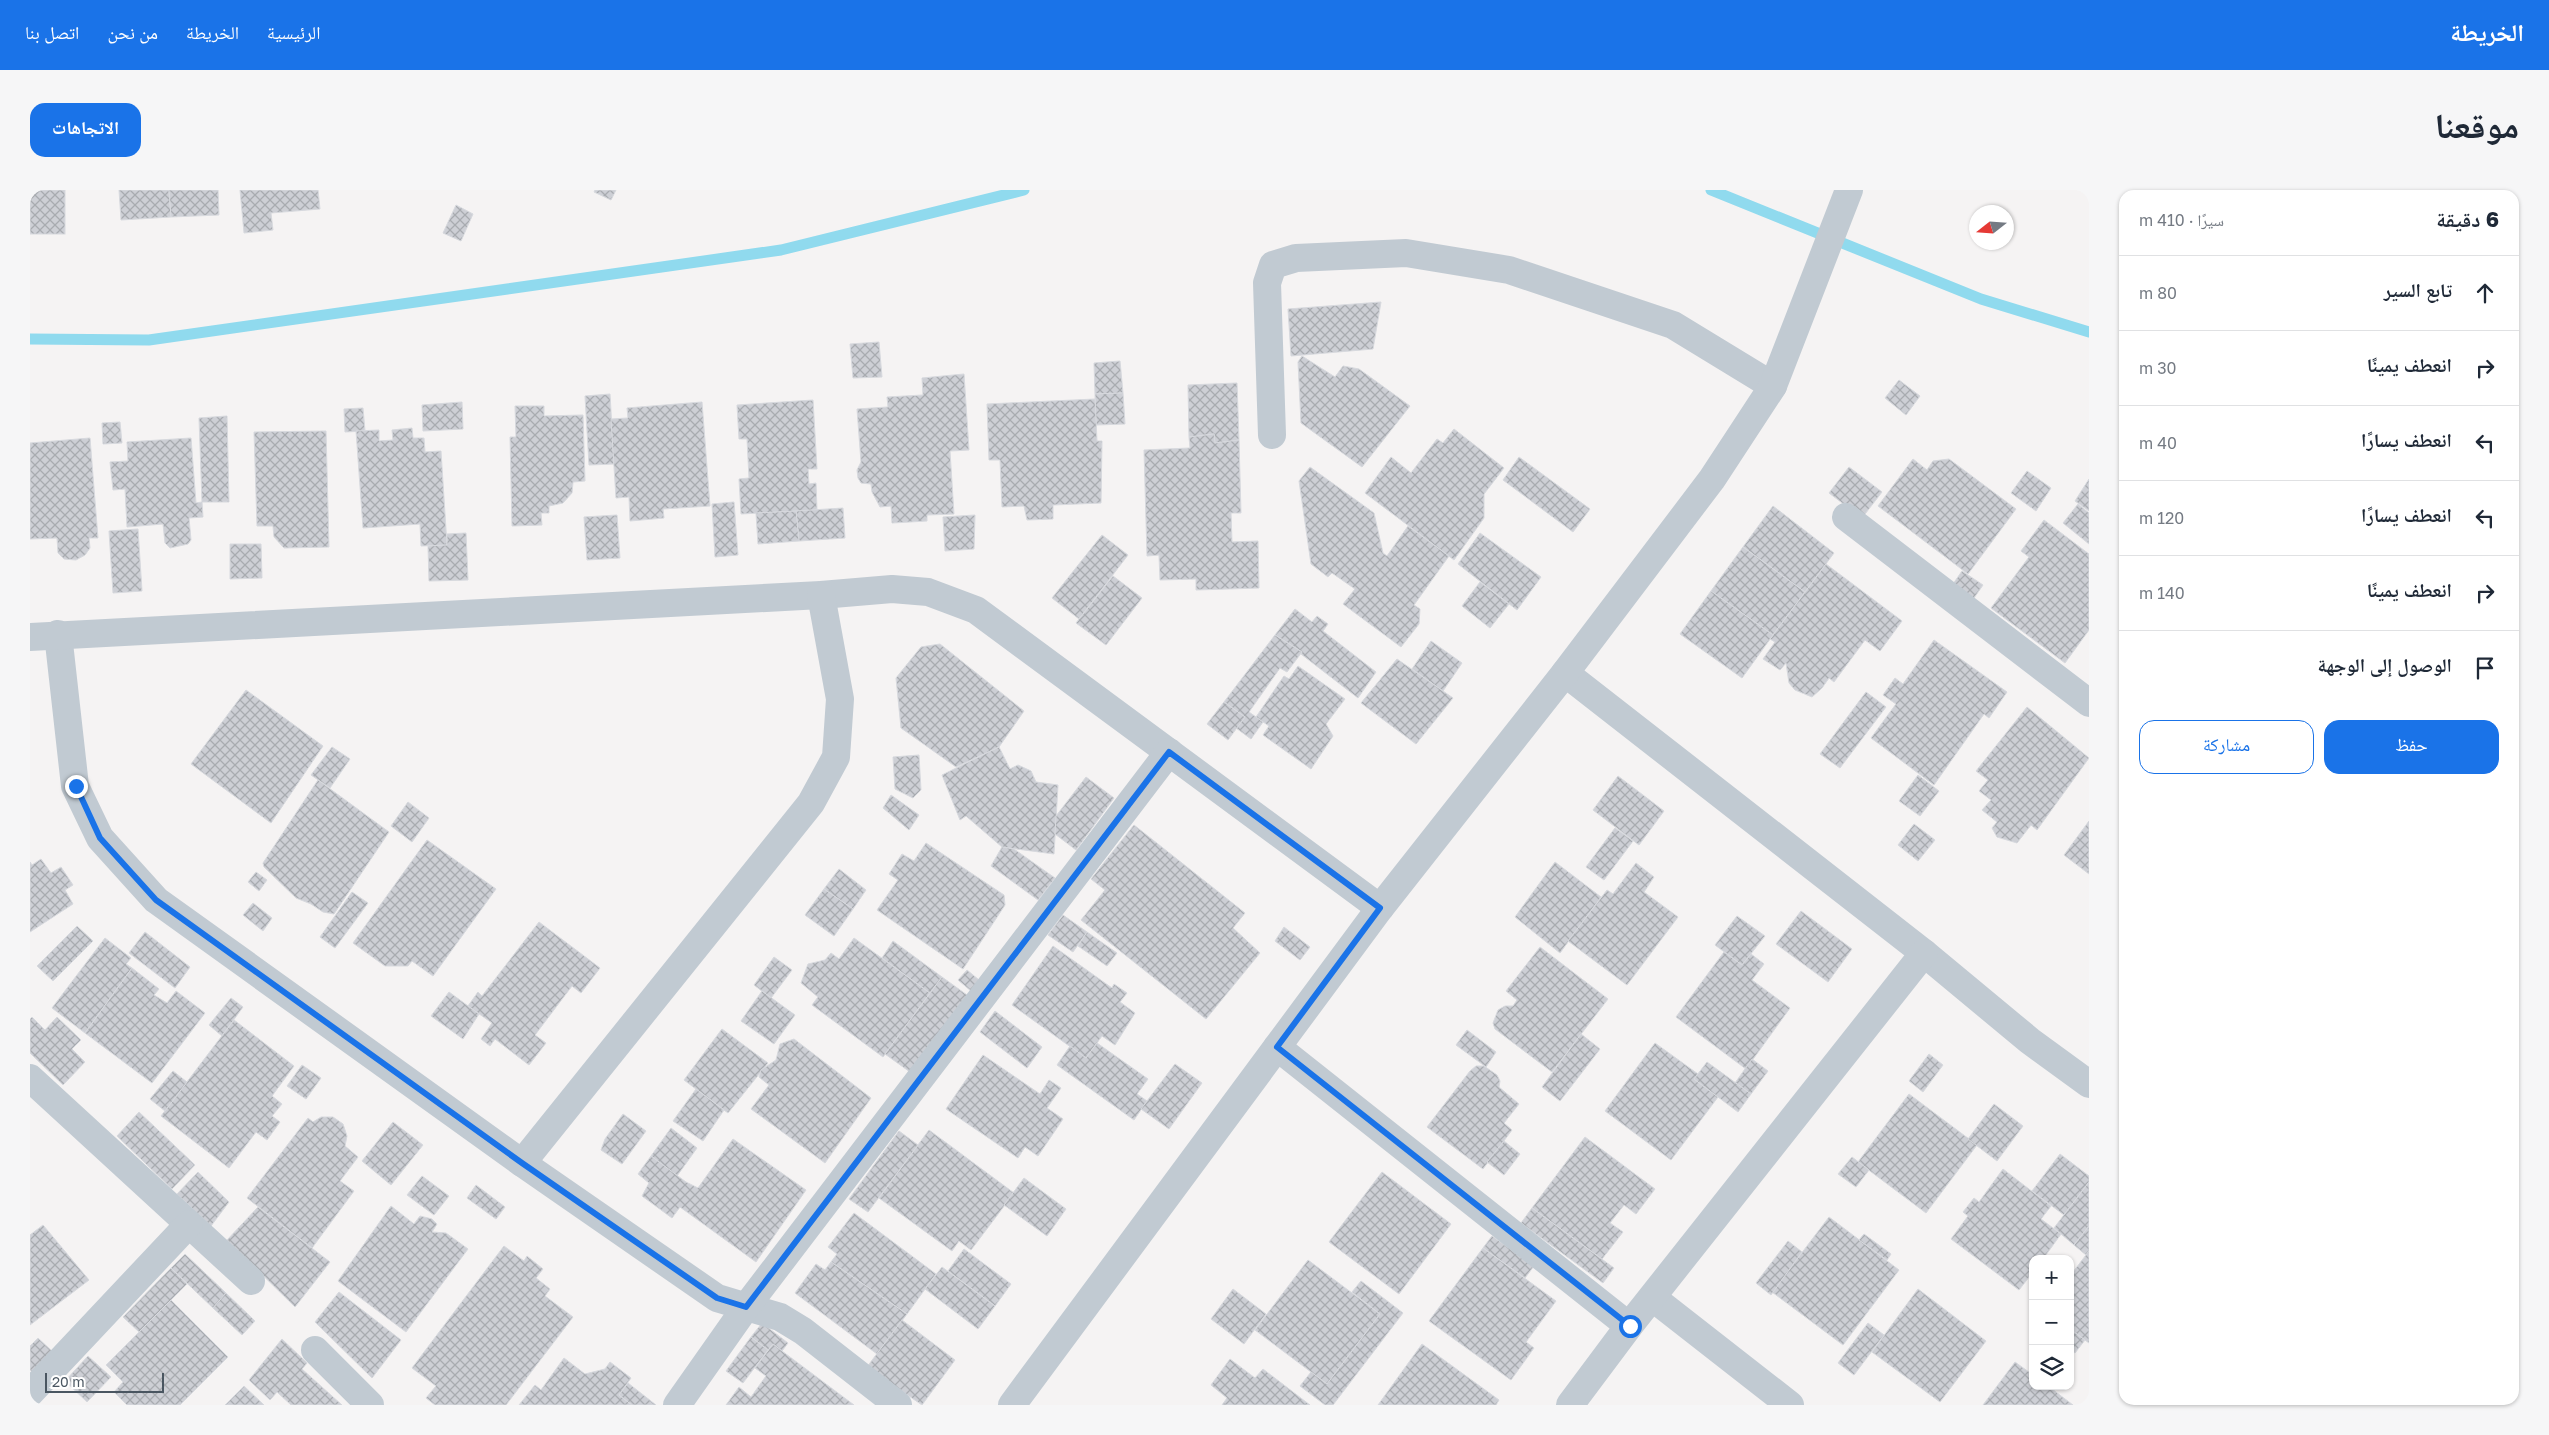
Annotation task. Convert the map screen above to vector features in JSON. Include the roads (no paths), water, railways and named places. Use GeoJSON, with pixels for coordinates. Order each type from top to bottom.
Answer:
{"type":"FeatureCollection","features":[{"type":"Feature","properties":{"kind":"street"},"geometry":{"type":"LineString","coordinates":[[1012,1405],[1380,908],[1565,673],[1712,479],[1773,386],[1850,190]]}},
{"type":"Feature","properties":{"kind":"street"},"geometry":{"type":"LineString","coordinates":[[1272,435],[1267,283],[1273,265],[1296,258],[1406,253],[1508,270],[1673,325],[1773,386]]}},
{"type":"Feature","properties":{"kind":"street"},"geometry":{"type":"LineString","coordinates":[[1846,517],[2089,703]]}},
{"type":"Feature","properties":{"kind":"street"},"geometry":{"type":"LineString","coordinates":[[30,636],[821,595],[892,589],[928,592],[976,610],[1380,908]]}},
{"type":"Feature","properties":{"kind":"street"},"geometry":{"type":"LineString","coordinates":[[522,1163],[811,803],[836,757],[840,699],[821,595]]}},
{"type":"Feature","properties":{"kind":"street"},"geometry":{"type":"LineString","coordinates":[[58,634],[76,786],[100,838],[156,900],[522,1163],[717,1298],[780,1317],[802,1331],[898,1405]]}},
{"type":"Feature","properties":{"kind":"street"},"geometry":{"type":"LineString","coordinates":[[1565,673],[1924,953],[2030,1041],[2089,1084]]}},
{"type":"Feature","properties":{"kind":"street"},"geometry":{"type":"LineString","coordinates":[[677,1405],[746,1307],[1169,752]]}},
{"type":"Feature","properties":{"kind":"street"},"geometry":{"type":"LineString","coordinates":[[1570,1405],[1924,953]]}},
{"type":"Feature","properties":{"kind":"street"},"geometry":{"type":"LineString","coordinates":[[1277,1047],[1630,1326]]}},
{"type":"Feature","properties":{"kind":"street"},"geometry":{"type":"LineString","coordinates":[[30,1078],[251,1281]]}},
{"type":"Feature","properties":{"kind":"street"},"geometry":{"type":"LineString","coordinates":[[30,1394],[189,1224]]}},
{"type":"Feature","properties":{"kind":"street"},"geometry":{"type":"LineString","coordinates":[[1653,1298],[1790,1405]]}},
{"type":"Feature","properties":{"kind":"street"},"geometry":{"type":"LineString","coordinates":[[315,1350],[370,1405]]}},
{"type":"Feature","properties":{"kind":"waterway"},"geometry":{"type":"LineString","coordinates":[[30,339],[149,340],[781,250],[1024,190]]}},
{"type":"Feature","properties":{"kind":"waterway"},"geometry":{"type":"LineString","coordinates":[[1711,190],[1981,299],[2089,332]]}}]}
